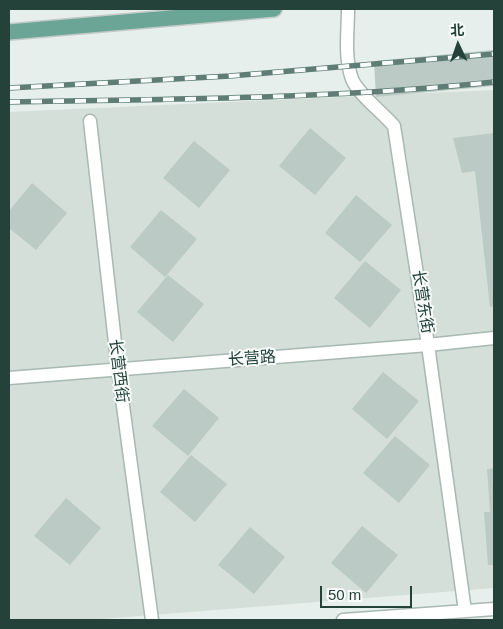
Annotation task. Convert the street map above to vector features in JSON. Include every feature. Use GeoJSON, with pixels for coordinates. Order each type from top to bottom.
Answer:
{"type":"FeatureCollection","features":[{"type":"Feature","properties":{"kind":"main road"},"geometry":{"type":"LineString","coordinates":[[9,32],[274,9]]}},
{"type":"Feature","properties":{"kind":"street","name":"长营东街"},"geometry":{"type":"LineString","coordinates":[[348,9],[347,52],[353,80],[372,104],[394,126],[466,611]]}},
{"type":"Feature","properties":{"kind":"street","name":"长营西街"},"geometry":{"type":"LineString","coordinates":[[90,121],[118,369],[152,620]]}},
{"type":"Feature","properties":{"kind":"street","name":"长营路"},"geometry":{"type":"LineString","coordinates":[[9,378],[428,345],[494,338]]}},
{"type":"Feature","properties":{"kind":"street"},"geometry":{"type":"LineString","coordinates":[[343,620],[494,609]]}},
{"type":"Feature","properties":{"kind":"shaded area"},"geometry":{"type":"Polygon","coordinates":[[[494,90],[494,588],[89,620],[9,620],[9,112],[494,90]]]}},
{"type":"Feature","properties":{"kind":"building"},"geometry":{"type":"Polygon","coordinates":[[[494,50],[494,86],[376,97],[374,61],[494,50]]]}},
{"type":"Feature","properties":{"kind":"building"},"geometry":{"type":"Polygon","coordinates":[[[310,128],[346,158],[315,195],[279,166],[310,128]]]}},
{"type":"Feature","properties":{"kind":"building"},"geometry":{"type":"Polygon","coordinates":[[[494,133],[494,306],[490,307],[475,171],[462,173],[453,138],[494,133]]]}},
{"type":"Feature","properties":{"kind":"building"},"geometry":{"type":"Polygon","coordinates":[[[194,141],[230,170],[199,208],[163,178],[194,141]]]}},
{"type":"Feature","properties":{"kind":"building"},"geometry":{"type":"Polygon","coordinates":[[[32,183],[67,213],[36,250],[9,228],[9,211],[32,183]]]}},
{"type":"Feature","properties":{"kind":"building"},"geometry":{"type":"Polygon","coordinates":[[[356,195],[392,225],[360,262],[325,233],[356,195]]]}},
{"type":"Feature","properties":{"kind":"building"},"geometry":{"type":"Polygon","coordinates":[[[161,210],[197,239],[165,277],[130,247],[161,210]]]}},
{"type":"Feature","properties":{"kind":"building"},"geometry":{"type":"Polygon","coordinates":[[[365,261],[401,290],[370,328],[334,298],[365,261]]]}},
{"type":"Feature","properties":{"kind":"building"},"geometry":{"type":"Polygon","coordinates":[[[168,275],[204,304],[173,342],[137,312],[168,275]]]}},
{"type":"Feature","properties":{"kind":"building"},"geometry":{"type":"Polygon","coordinates":[[[383,372],[419,401],[387,439],[352,409],[383,372]]]}},
{"type":"Feature","properties":{"kind":"building"},"geometry":{"type":"Polygon","coordinates":[[[184,389],[219,418],[188,456],[152,426],[184,389]]]}},
{"type":"Feature","properties":{"kind":"building"},"geometry":{"type":"Polygon","coordinates":[[[395,436],[430,465],[399,503],[363,473],[395,436]]]}},
{"type":"Feature","properties":{"kind":"building"},"geometry":{"type":"Polygon","coordinates":[[[191,455],[227,484],[195,522],[160,492],[191,455]]]}},
{"type":"Feature","properties":{"kind":"building"},"geometry":{"type":"Polygon","coordinates":[[[494,468],[494,565],[488,565],[484,512],[490,512],[487,469],[494,468]]]}},
{"type":"Feature","properties":{"kind":"building"},"geometry":{"type":"Polygon","coordinates":[[[66,498],[101,528],[70,565],[34,536],[66,498]]]}},
{"type":"Feature","properties":{"kind":"building"},"geometry":{"type":"Polygon","coordinates":[[[362,526],[398,555],[366,593],[331,563],[362,526]]]}},
{"type":"Feature","properties":{"kind":"building"},"geometry":{"type":"Polygon","coordinates":[[[250,527],[285,557],[254,594],[218,565],[250,527]]]}},
{"type":"Feature","properties":{"kind":"railway"},"geometry":{"type":"LineString","coordinates":[[9,88],[230,76],[494,54]]}},
{"type":"Feature","properties":{"kind":"railway"},"geometry":{"type":"LineString","coordinates":[[9,102],[313,95],[434,88],[494,82]]}}]}
